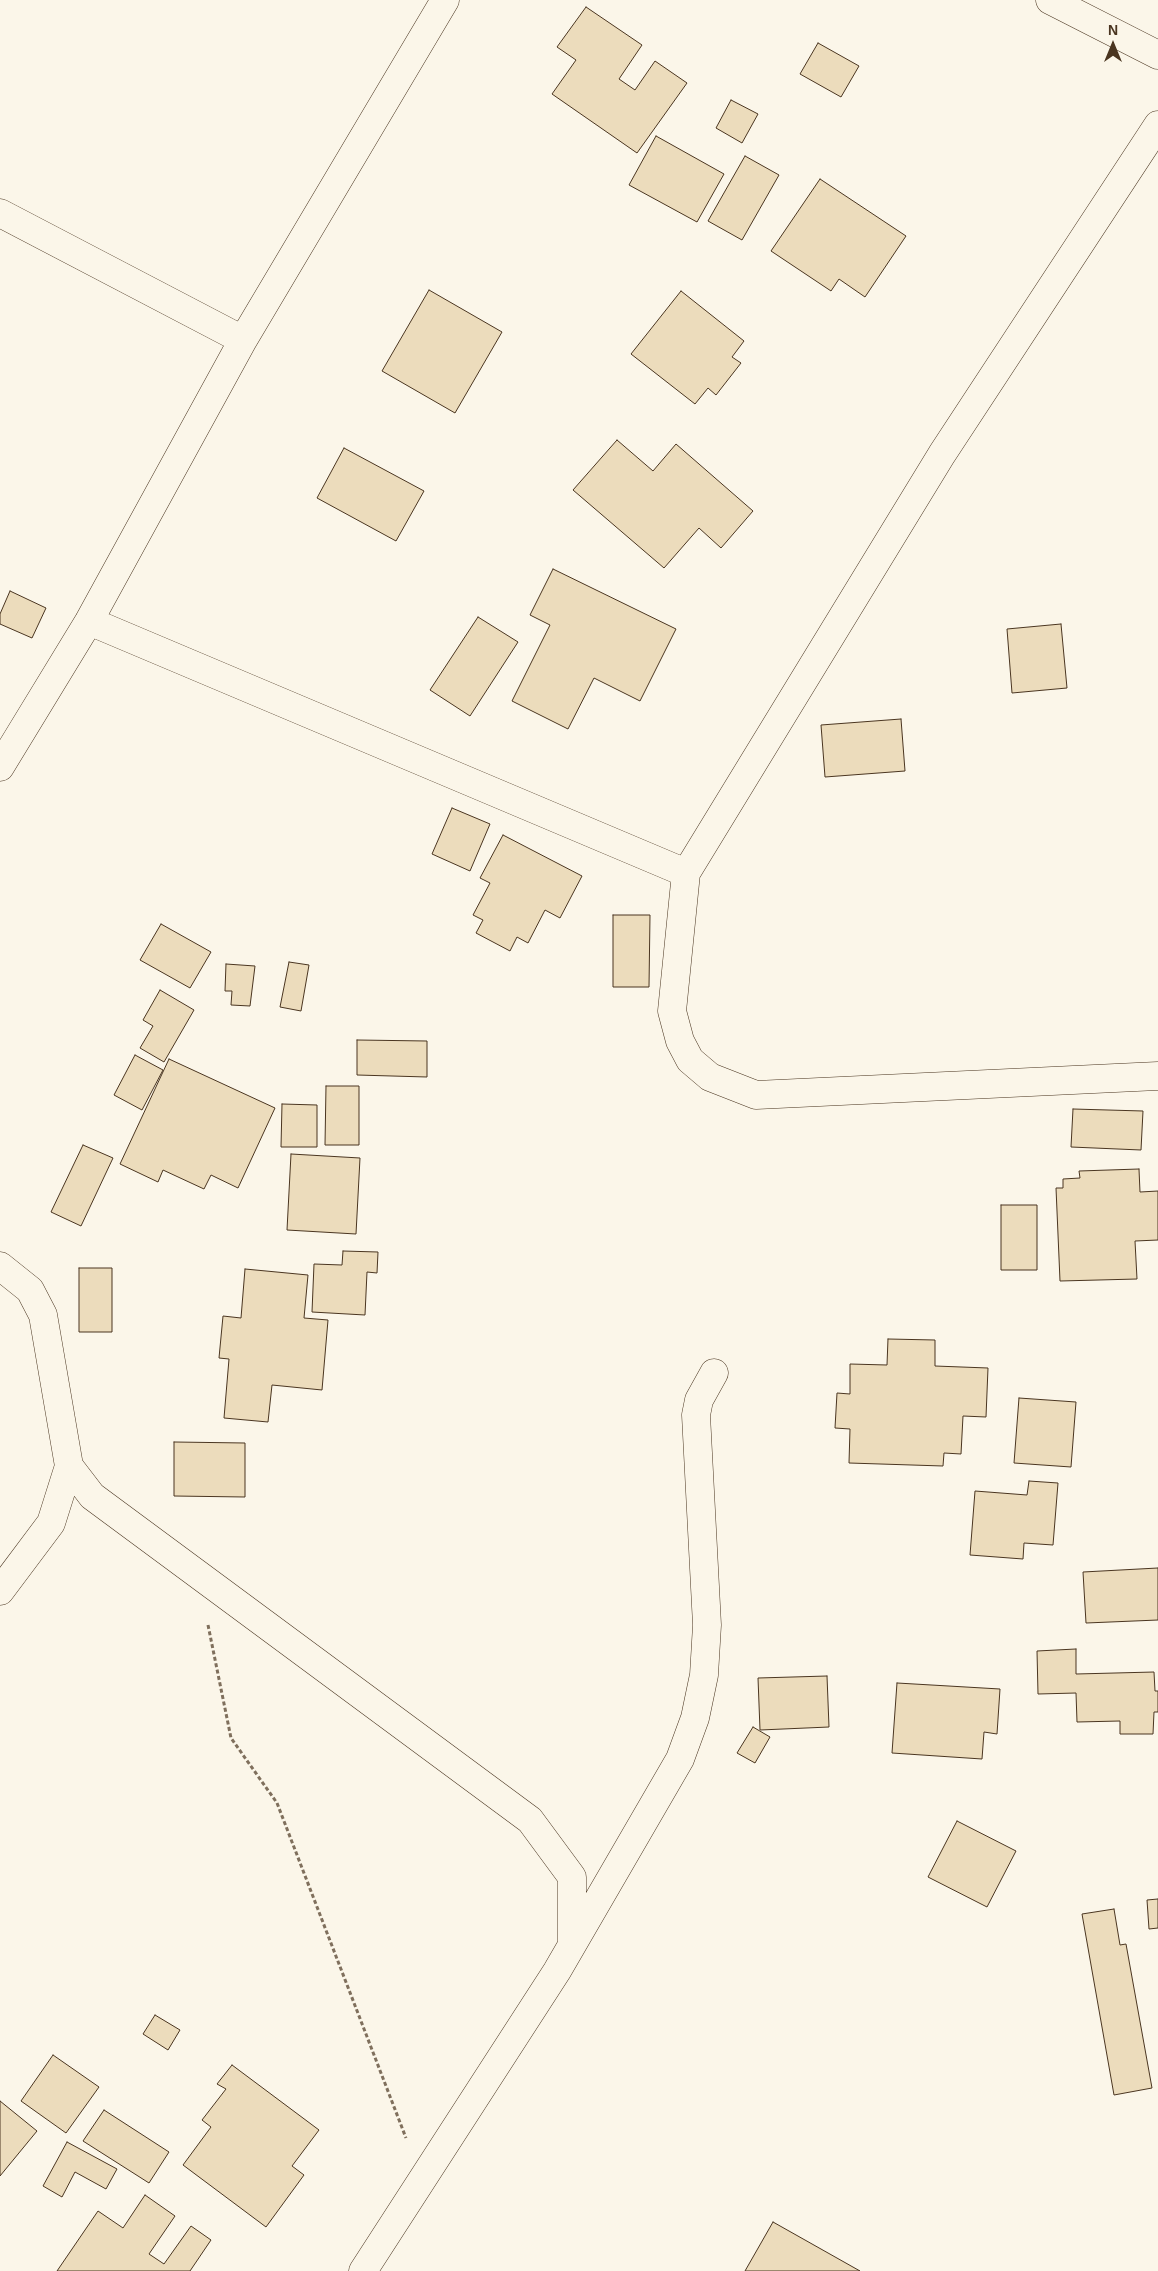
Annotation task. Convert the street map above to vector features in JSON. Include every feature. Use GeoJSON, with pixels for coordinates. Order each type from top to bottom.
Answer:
{"type":"FeatureCollection","features":[{"type":"Feature","properties":{"kind":"street"},"geometry":{"type":"LineString","coordinates":[[0,767],[88,621],[244,340],[445,0]]}},
{"type":"Feature","properties":{"kind":"street"},"geometry":{"type":"LineString","coordinates":[[1050,0],[1158,55]]}},
{"type":"Feature","properties":{"kind":"street"},"geometry":{"type":"LineString","coordinates":[[1158,125],[942,454],[686,873],[672,1011],[680,1041],[690,1060],[710,1077],[756,1095],[1158,1076]]}},
{"type":"Feature","properties":{"kind":"street"},"geometry":{"type":"LineString","coordinates":[[0,213],[244,340]]}},
{"type":"Feature","properties":{"kind":"street"},"geometry":{"type":"LineString","coordinates":[[88,621],[686,873]]}},
{"type":"Feature","properties":{"kind":"street"},"geometry":{"type":"LineString","coordinates":[[0,1266],[30,1290],[43,1315],[69,1466],[51,1523],[0,1591]]}},
{"type":"Feature","properties":{"kind":"street"},"geometry":{"type":"LineString","coordinates":[[362,2271],[572,1944],[680,1759],[695,1718],[704,1675],[707,1624],[696,1415],[699,1400],[714,1373]]}},
{"type":"Feature","properties":{"kind":"street"},"geometry":{"type":"LineString","coordinates":[[69,1466],[92,1496],[530,1820],[572,1877],[572,1944]]}},
{"type":"Feature","properties":{"kind":"path"},"geometry":{"type":"LineString","coordinates":[[208,1621],[231,1738],[278,1803],[422,2179]]}},
{"type":"Feature","properties":{"kind":"building"},"geometry":{"type":"Polygon","coordinates":[[[586,7],[642,45],[619,79],[635,90],[655,61],[687,83],[637,153],[552,94],[576,60],[557,47],[586,7]]]}},
{"type":"Feature","properties":{"kind":"building"},"geometry":{"type":"Polygon","coordinates":[[[818,43],[859,66],[841,97],[800,74],[818,43]]]}},
{"type":"Feature","properties":{"kind":"building"},"geometry":{"type":"Polygon","coordinates":[[[731,100],[758,114],[742,143],[716,128],[731,100]]]}},
{"type":"Feature","properties":{"kind":"building"},"geometry":{"type":"Polygon","coordinates":[[[656,136],[724,174],[697,222],[629,185],[656,136]]]}},
{"type":"Feature","properties":{"kind":"building"},"geometry":{"type":"Polygon","coordinates":[[[745,156],[779,175],[742,240],[708,221],[745,156]]]}},
{"type":"Feature","properties":{"kind":"building"},"geometry":{"type":"Polygon","coordinates":[[[820,179],[906,236],[865,297],[839,279],[831,291],[771,251],[820,179]]]}},
{"type":"Feature","properties":{"kind":"building"},"geometry":{"type":"Polygon","coordinates":[[[429,290],[502,332],[455,413],[382,371],[429,290]]]}},
{"type":"Feature","properties":{"kind":"building"},"geometry":{"type":"Polygon","coordinates":[[[681,291],[744,341],[732,357],[741,363],[716,395],[708,388],[695,404],[631,354],[681,291]]]}},
{"type":"Feature","properties":{"kind":"building"},"geometry":{"type":"Polygon","coordinates":[[[617,440],[653,471],[676,444],[753,511],[721,548],[699,528],[664,568],[573,490],[617,440]]]}},
{"type":"Feature","properties":{"kind":"building"},"geometry":{"type":"Polygon","coordinates":[[[344,448],[424,491],[396,541],[317,498],[344,448]]]}},
{"type":"Feature","properties":{"kind":"building"},"geometry":{"type":"Polygon","coordinates":[[[553,569],[676,629],[640,701],[594,678],[568,729],[512,701],[550,625],[530,615],[553,569]]]}},
{"type":"Feature","properties":{"kind":"building"},"geometry":{"type":"Polygon","coordinates":[[[10,591],[46,608],[32,638],[0,624],[0,614],[10,591]]]}},
{"type":"Feature","properties":{"kind":"building"},"geometry":{"type":"Polygon","coordinates":[[[478,617],[518,642],[470,716],[430,690],[478,617]]]}},
{"type":"Feature","properties":{"kind":"building"},"geometry":{"type":"Polygon","coordinates":[[[1061,624],[1067,688],[1012,693],[1007,629],[1061,624]]]}},
{"type":"Feature","properties":{"kind":"building"},"geometry":{"type":"Polygon","coordinates":[[[901,719],[905,771],[825,777],[821,725],[901,719]]]}},
{"type":"Feature","properties":{"kind":"building"},"geometry":{"type":"Polygon","coordinates":[[[452,808],[490,824],[470,871],[432,854],[452,808]]]}},
{"type":"Feature","properties":{"kind":"building"},"geometry":{"type":"Polygon","coordinates":[[[503,835],[582,876],[560,918],[545,910],[528,943],[517,937],[510,951],[476,933],[483,920],[473,915],[490,883],[480,878],[503,835]]]}},
{"type":"Feature","properties":{"kind":"building"},"geometry":{"type":"Polygon","coordinates":[[[613,915],[650,915],[649,987],[613,987],[613,915]]]}},
{"type":"Feature","properties":{"kind":"building"},"geometry":{"type":"Polygon","coordinates":[[[161,924],[211,952],[190,988],[140,960],[161,924]]]}},
{"type":"Feature","properties":{"kind":"building"},"geometry":{"type":"Polygon","coordinates":[[[289,962],[309,965],[301,1011],[280,1007],[289,962]]]}},
{"type":"Feature","properties":{"kind":"building"},"geometry":{"type":"Polygon","coordinates":[[[226,964],[255,966],[250,1006],[231,1005],[232,991],[225,991],[226,964]]]}},
{"type":"Feature","properties":{"kind":"building"},"geometry":{"type":"Polygon","coordinates":[[[160,990],[194,1010],[164,1062],[140,1048],[153,1026],[143,1020],[160,990]]]}},
{"type":"Feature","properties":{"kind":"building"},"geometry":{"type":"Polygon","coordinates":[[[357,1040],[427,1041],[427,1077],[357,1075],[357,1040]]]}},
{"type":"Feature","properties":{"kind":"building"},"geometry":{"type":"Polygon","coordinates":[[[135,1055],[163,1070],[142,1110],[114,1095],[135,1055]]]}},
{"type":"Feature","properties":{"kind":"building"},"geometry":{"type":"Polygon","coordinates":[[[169,1059],[275,1108],[238,1188],[211,1175],[204,1189],[163,1170],[158,1182],[120,1164],[169,1059]]]}},
{"type":"Feature","properties":{"kind":"building"},"geometry":{"type":"Polygon","coordinates":[[[326,1086],[359,1086],[359,1145],[325,1145],[326,1086]]]}},
{"type":"Feature","properties":{"kind":"building"},"geometry":{"type":"Polygon","coordinates":[[[282,1104],[317,1105],[317,1147],[281,1147],[282,1104]]]}},
{"type":"Feature","properties":{"kind":"building"},"geometry":{"type":"Polygon","coordinates":[[[1073,1109],[1143,1111],[1141,1150],[1071,1147],[1073,1109]]]}},
{"type":"Feature","properties":{"kind":"building"},"geometry":{"type":"Polygon","coordinates":[[[83,1145],[113,1158],[81,1226],[51,1212],[83,1145]]]}},
{"type":"Feature","properties":{"kind":"building"},"geometry":{"type":"Polygon","coordinates":[[[291,1154],[360,1158],[356,1234],[287,1230],[291,1154]]]}},
{"type":"Feature","properties":{"kind":"building"},"geometry":{"type":"Polygon","coordinates":[[[1139,1169],[1140,1192],[1158,1191],[1158,1240],[1135,1241],[1137,1279],[1060,1281],[1056,1188],[1063,1188],[1063,1179],[1080,1178],[1079,1171],[1139,1169]]]}},
{"type":"Feature","properties":{"kind":"building"},"geometry":{"type":"Polygon","coordinates":[[[1001,1205],[1037,1205],[1037,1270],[1001,1270],[1001,1205]]]}},
{"type":"Feature","properties":{"kind":"building"},"geometry":{"type":"Polygon","coordinates":[[[343,1251],[378,1252],[377,1273],[367,1272],[365,1315],[312,1312],[314,1264],[342,1265],[343,1251]]]}},
{"type":"Feature","properties":{"kind":"building"},"geometry":{"type":"Polygon","coordinates":[[[79,1268],[112,1268],[112,1332],[79,1332],[79,1268]]]}},
{"type":"Feature","properties":{"kind":"building"},"geometry":{"type":"Polygon","coordinates":[[[245,1269],[308,1275],[304,1318],[328,1320],[322,1390],[272,1385],[268,1422],[224,1418],[229,1359],[219,1358],[223,1316],[241,1318],[245,1269]]]}},
{"type":"Feature","properties":{"kind":"building"},"geometry":{"type":"Polygon","coordinates":[[[888,1339],[935,1340],[935,1366],[988,1368],[986,1417],[963,1416],[961,1454],[944,1453],[943,1466],[849,1463],[850,1429],[835,1428],[837,1393],[850,1394],[850,1364],[887,1365],[888,1339]]]}},
{"type":"Feature","properties":{"kind":"building"},"geometry":{"type":"Polygon","coordinates":[[[1019,1398],[1076,1402],[1071,1467],[1014,1463],[1019,1398]]]}},
{"type":"Feature","properties":{"kind":"building"},"geometry":{"type":"Polygon","coordinates":[[[174,1442],[245,1443],[245,1497],[174,1496],[174,1442]]]}},
{"type":"Feature","properties":{"kind":"building"},"geometry":{"type":"Polygon","coordinates":[[[1029,1481],[1058,1483],[1053,1545],[1024,1543],[1023,1559],[970,1555],[975,1491],[1027,1495],[1029,1481]]]}},
{"type":"Feature","properties":{"kind":"building"},"geometry":{"type":"Polygon","coordinates":[[[1158,1568],[1158,1620],[1086,1623],[1083,1572],[1158,1568]]]}},
{"type":"Feature","properties":{"kind":"building"},"geometry":{"type":"Polygon","coordinates":[[[1076,1649],[1076,1674],[1154,1672],[1155,1691],[1158,1691],[1158,1712],[1154,1712],[1153,1734],[1120,1734],[1120,1721],[1077,1722],[1076,1693],[1038,1694],[1037,1651],[1076,1649]]]}},
{"type":"Feature","properties":{"kind":"building"},"geometry":{"type":"Polygon","coordinates":[[[827,1676],[829,1727],[760,1730],[758,1678],[827,1676]]]}},
{"type":"Feature","properties":{"kind":"building"},"geometry":{"type":"Polygon","coordinates":[[[897,1683],[1000,1689],[997,1734],[984,1732],[982,1759],[892,1753],[897,1683]]]}},
{"type":"Feature","properties":{"kind":"building"},"geometry":{"type":"Polygon","coordinates":[[[753,1727],[770,1737],[755,1763],[737,1753],[753,1727]]]}},
{"type":"Feature","properties":{"kind":"building"},"geometry":{"type":"Polygon","coordinates":[[[957,1821],[1016,1851],[987,1907],[928,1877],[957,1821]]]}},
{"type":"Feature","properties":{"kind":"building"},"geometry":{"type":"Polygon","coordinates":[[[1158,1899],[1158,1928],[1149,1929],[1147,1900],[1158,1899]]]}},
{"type":"Feature","properties":{"kind":"building"},"geometry":{"type":"Polygon","coordinates":[[[1114,1909],[1120,1945],[1126,1944],[1152,2088],[1114,2095],[1082,1914],[1114,1909]]]}},
{"type":"Feature","properties":{"kind":"building"},"geometry":{"type":"Polygon","coordinates":[[[155,2015],[180,2030],[168,2050],[143,2034],[155,2015]]]}},
{"type":"Feature","properties":{"kind":"building"},"geometry":{"type":"Polygon","coordinates":[[[53,2055],[99,2087],[66,2133],[21,2101],[53,2055]]]}},
{"type":"Feature","properties":{"kind":"building"},"geometry":{"type":"Polygon","coordinates":[[[232,2065],[319,2130],[292,2166],[304,2175],[266,2227],[183,2165],[211,2127],[202,2120],[226,2089],[217,2084],[232,2065]]]}},
{"type":"Feature","properties":{"kind":"building"},"geometry":{"type":"Polygon","coordinates":[[[0,2101],[37,2131],[0,2176],[0,2101]]]}},
{"type":"Feature","properties":{"kind":"building"},"geometry":{"type":"Polygon","coordinates":[[[104,2110],[169,2152],[149,2183],[83,2141],[104,2110]]]}},
{"type":"Feature","properties":{"kind":"building"},"geometry":{"type":"Polygon","coordinates":[[[67,2142],[117,2169],[106,2189],[75,2172],[62,2197],[43,2186],[67,2142]]]}},
{"type":"Feature","properties":{"kind":"building"},"geometry":{"type":"Polygon","coordinates":[[[145,2195],[175,2216],[149,2254],[164,2264],[191,2226],[211,2240],[190,2271],[57,2271],[98,2211],[123,2228],[145,2195]]]}},
{"type":"Feature","properties":{"kind":"building"},"geometry":{"type":"Polygon","coordinates":[[[773,2222],[860,2271],[745,2271],[773,2222]]]}}]}
